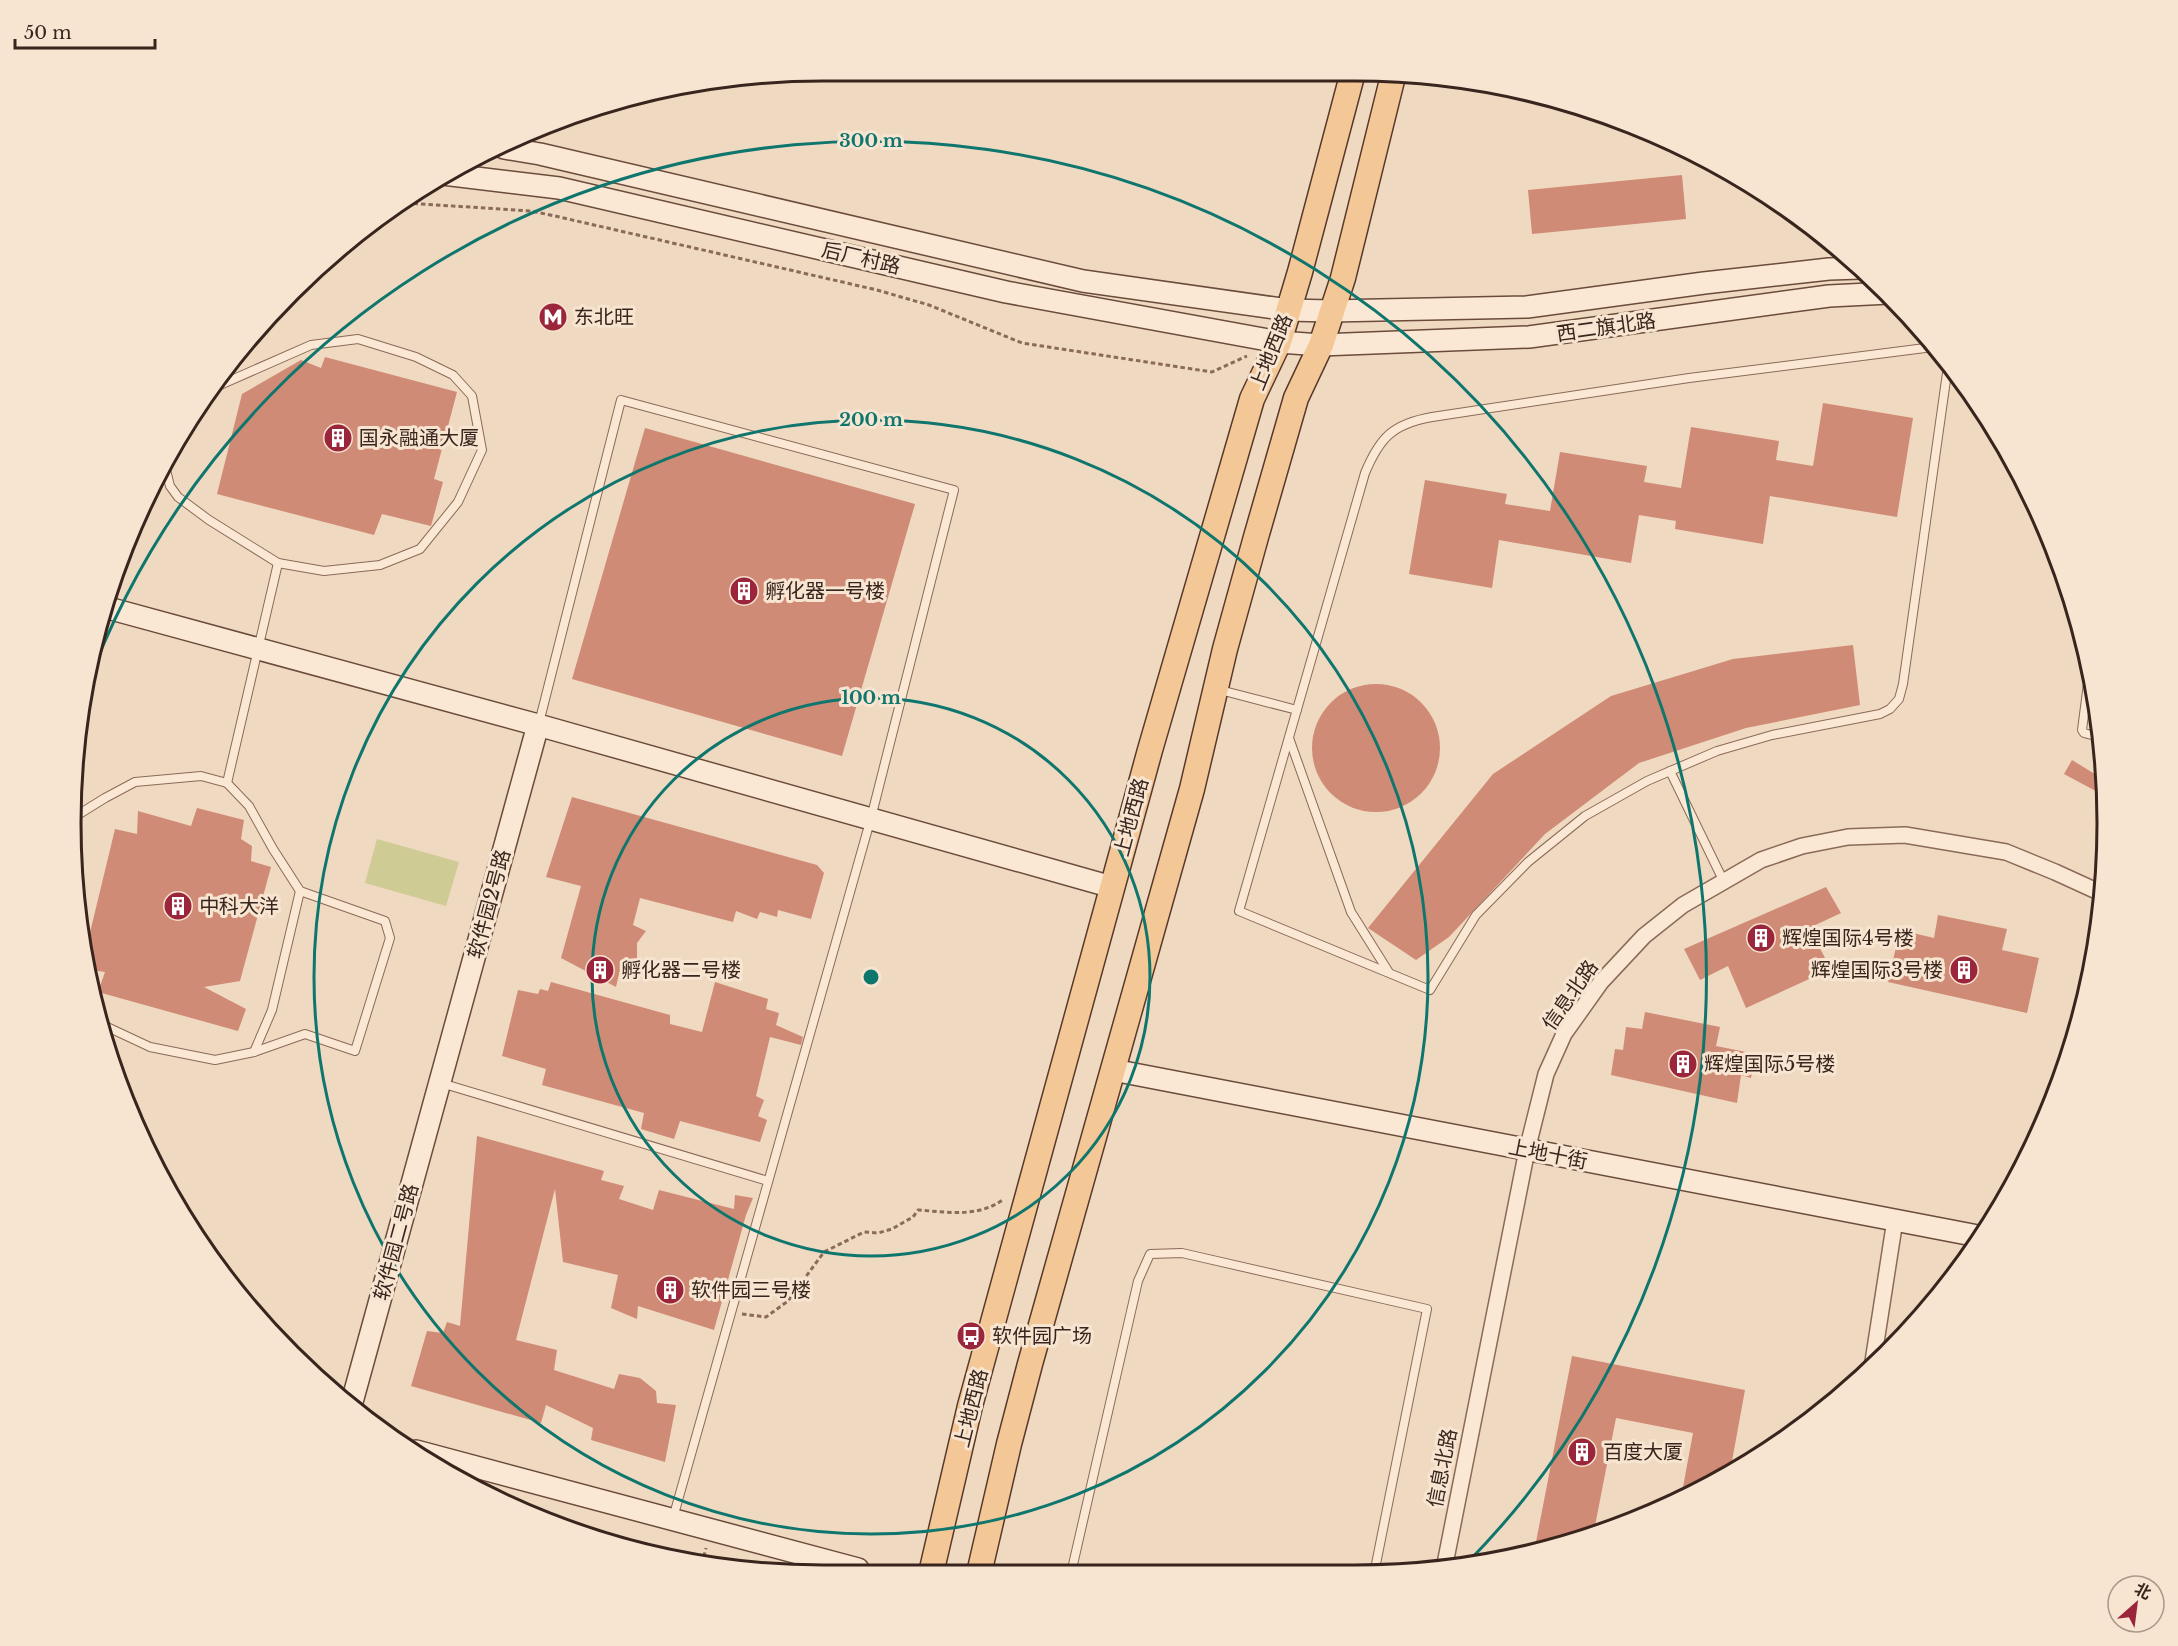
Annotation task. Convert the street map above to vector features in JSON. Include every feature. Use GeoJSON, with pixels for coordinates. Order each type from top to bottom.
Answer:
{"type":"FeatureCollection","features":[{"type":"Feature","properties":{"kind":"main road","name":"上地西路"},"geometry":{"type":"LineString","coordinates":[[933,1565],[970,1406],[1150,750],[1252,399],[1279,342],[1351,81]]}},
{"type":"Feature","properties":{"kind":"main road","name":"上地西路"},"geometry":{"type":"LineString","coordinates":[[981,1565],[1024,1387],[1192,789],[1234,615],[1296,398],[1321,345],[1343,278],[1391,82]]}},
{"type":"Feature","properties":{"kind":"street","name":"后厂村路"},"geometry":{"type":"LineString","coordinates":[[513,149],[1083,281],[1288,310],[1331,311]]}},
{"type":"Feature","properties":{"kind":"street","name":"后厂村路"},"geometry":{"type":"LineString","coordinates":[[460,176],[559,188],[1006,292],[1279,342],[1321,345]]}},
{"type":"Feature","properties":{"kind":"street","name":"西二旗北路"},"geometry":{"type":"LineString","coordinates":[[1331,311],[1527,307],[1704,283],[1848,268]]}},
{"type":"Feature","properties":{"kind":"street","name":"西二旗北路"},"geometry":{"type":"LineString","coordinates":[[1321,345],[1530,337],[1829,296],[1875,294]]}},
{"type":"Feature","properties":{"kind":"street"},"geometry":{"type":"LineString","coordinates":[[112,609],[538,725],[1112,887]]}},
{"type":"Feature","properties":{"kind":"street","name":"软件园2号路"},"geometry":{"type":"LineString","coordinates":[[440,1083],[538,725]]}},
{"type":"Feature","properties":{"kind":"street","name":"信息北路"},"geometry":{"type":"LineString","coordinates":[[1446,1560],[1527,1150],[1546,1074],[1564,1034],[1601,982],[1644,936],[1683,904],[1761,860],[1802,846],[1848,837],[1905,836],[2006,852],[2094,890]]}},
{"type":"Feature","properties":{"kind":"street","name":"上地十街"},"geometry":{"type":"LineString","coordinates":[[1113,1070],[1972,1235]]}},
{"type":"Feature","properties":{"kind":"street","name":"软件园二号路"},"geometry":{"type":"LineString","coordinates":[[353,1397],[440,1083]]}},
{"type":"Feature","properties":{"kind":"street"},"geometry":{"type":"LineString","coordinates":[[1874,1353],[1894,1220]]}},
{"type":"Feature","properties":{"kind":"street"},"geometry":{"type":"LineString","coordinates":[[437,1457],[843,1565]]}},
{"type":"Feature","properties":{"kind":"lane"},"geometry":{"type":"LineString","coordinates":[[168,476],[170,486],[178,497],[278,563],[324,571],[380,565],[420,549],[458,502],[482,450],[472,396],[453,375],[416,357],[358,339],[311,345],[226,382]]}},
{"type":"Feature","properties":{"kind":"lane"},"geometry":{"type":"LineString","coordinates":[[1925,348],[1689,378],[1409,421],[1391,433],[1374,451],[1365,474],[1239,911],[1430,990],[1476,915],[1528,862],[1586,816],[1647,781],[1717,751],[1772,735],[1880,714],[1890,710],[1899,699],[1904,672],[1947,375]]}},
{"type":"Feature","properties":{"kind":"lane"},"geometry":{"type":"LineString","coordinates":[[538,725],[621,400],[954,490],[871,818],[673,1519]]}},
{"type":"Feature","properties":{"kind":"lane"},"geometry":{"type":"LineString","coordinates":[[227,783],[278,563]]}},
{"type":"Feature","properties":{"kind":"lane"},"geometry":{"type":"LineString","coordinates":[[1215,689],[1297,710]]}},
{"type":"Feature","properties":{"kind":"lane"},"geometry":{"type":"LineString","coordinates":[[2086,699],[2082,729],[2084,734],[2092,736]]}},
{"type":"Feature","properties":{"kind":"lane"},"geometry":{"type":"LineString","coordinates":[[1289,736],[1351,912],[1389,973]]}},
{"type":"Feature","properties":{"kind":"lane"},"geometry":{"type":"LineString","coordinates":[[1670,771],[1723,880]]}},
{"type":"Feature","properties":{"kind":"lane"},"geometry":{"type":"LineString","coordinates":[[81,813],[135,782],[201,776],[227,783],[249,806],[300,891],[385,921],[390,938],[355,1051],[305,1034],[254,1052],[215,1060],[150,1047],[110,1028]]}},
{"type":"Feature","properties":{"kind":"lane"},"geometry":{"type":"LineString","coordinates":[[254,1052],[272,1010],[300,891]]}},
{"type":"Feature","properties":{"kind":"lane"},"geometry":{"type":"LineString","coordinates":[[440,1083],[768,1181]]}},
{"type":"Feature","properties":{"kind":"lane"},"geometry":{"type":"LineString","coordinates":[[1073,1565],[1138,1281],[1150,1254],[1182,1253],[1427,1309],[1398,1464],[1376,1564]]}},
{"type":"Feature","properties":{"kind":"path"},"geometry":{"type":"LineString","coordinates":[[415,204],[531,211],[555,216],[877,290],[929,305],[1022,343],[1212,372],[1279,342]]}},
{"type":"Feature","properties":{"kind":"path"},"geometry":{"type":"LineString","coordinates":[[732,1311],[754,1317],[766,1317],[788,1301],[824,1252],[864,1232],[878,1233],[892,1228],[913,1216],[918,1210],[980,1212],[1005,1198]]}},
{"type":"Feature","properties":{"kind":"shaded area"},"geometry":{"type":"Polygon","coordinates":[[[377,839],[459,862],[446,906],[365,883],[377,839]]]}},
{"type":"Feature","properties":{"kind":"building"},"geometry":{"type":"Polygon","coordinates":[[[1682,175],[1686,219],[1532,234],[1528,190],[1682,175]]]}},
{"type":"Feature","properties":{"kind":"building","name":"国永融通大厦"},"geometry":{"type":"Polygon","coordinates":[[[325,357],[457,392],[434,479],[443,482],[431,526],[382,514],[374,535],[217,494],[242,394],[301,360],[321,368],[325,357]]]}},
{"type":"Feature","properties":{"kind":"building"},"geometry":{"type":"Polygon","coordinates":[[[1823,403],[1913,418],[1897,517],[1770,496],[1763,544],[1675,529],[1676,521],[1639,515],[1631,563],[1499,540],[1492,588],[1409,574],[1425,480],[1507,494],[1505,504],[1550,511],[1560,452],[1647,466],[1644,482],[1681,488],[1691,427],[1779,441],[1776,460],[1813,466],[1823,403]]]}},
{"type":"Feature","properties":{"kind":"building","name":"孵化器一号楼"},"geometry":{"type":"Polygon","coordinates":[[[645,428],[915,504],[842,756],[572,679],[645,428]]]}},
{"type":"Feature","properties":{"kind":"building"},"geometry":{"type":"Polygon","coordinates":[[[1853,645],[1860,705],[1746,728],[1639,763],[1545,834],[1449,937],[1416,960],[1368,928],[1493,774],[1611,696],[1733,659],[1853,645]]]}},
{"type":"Feature","properties":{"kind":"building"},"geometry":{"type":"Polygon","coordinates":[[[1376,684],[1401,689],[1422,702],[1435,723],[1440,748],[1435,773],[1422,794],[1401,807],[1376,812],[1351,807],[1330,794],[1317,773],[1312,748],[1317,723],[1330,702],[1351,689],[1376,684]]]}},
{"type":"Feature","properties":{"kind":"building"},"geometry":{"type":"Polygon","coordinates":[[[2072,760],[2095,774],[2096,791],[2064,774],[2072,760]]]}},
{"type":"Feature","properties":{"kind":"building"},"geometry":{"type":"Polygon","coordinates":[[[572,797],[817,865],[824,873],[811,919],[778,910],[777,917],[760,912],[757,919],[736,911],[733,922],[640,898],[633,925],[646,931],[637,943],[637,963],[619,974],[616,987],[561,958],[581,886],[546,877],[572,797]]]}},
{"type":"Feature","properties":{"kind":"building","name":"中科大洋"},"geometry":{"type":"Polygon","coordinates":[[[197,808],[244,820],[241,839],[252,846],[251,861],[271,867],[240,981],[204,987],[246,1009],[238,1031],[101,993],[100,988],[105,972],[96,971],[95,968],[89,935],[115,829],[137,834],[138,811],[191,826],[197,808]]]}},
{"type":"Feature","properties":{"kind":"building","name":"辉煌国际4号楼"},"geometry":{"type":"Polygon","coordinates":[[[1826,887],[1841,913],[1809,928],[1831,969],[1746,1008],[1728,966],[1700,980],[1684,949],[1826,887]]]}},
{"type":"Feature","properties":{"kind":"building","name":"辉煌国际3号楼"},"geometry":{"type":"Polygon","coordinates":[[[1938,915],[2007,929],[2002,950],[2039,958],[2027,1013],[1888,982],[1900,930],[1934,938],[1938,915]]]}},
{"type":"Feature","properties":{"kind":"building"},"geometry":{"type":"Polygon","coordinates":[[[551,982],[670,1015],[670,1024],[702,1032],[715,982],[768,999],[766,1009],[779,1013],[776,1025],[803,1037],[801,1045],[770,1037],[756,1096],[764,1100],[758,1116],[767,1120],[760,1142],[680,1121],[674,1139],[641,1129],[644,1113],[542,1085],[546,1069],[502,1056],[518,990],[538,994],[540,989],[548,991],[551,982]]]}},
{"type":"Feature","properties":{"kind":"building","name":"辉煌国际5号楼"},"geometry":{"type":"Polygon","coordinates":[[[1645,1012],[1720,1027],[1716,1046],[1756,1054],[1751,1078],[1741,1075],[1737,1103],[1611,1075],[1615,1049],[1623,1050],[1626,1027],[1642,1029],[1645,1012]]]}},
{"type":"Feature","properties":{"kind":"building","name":"软件园三号楼"},"geometry":{"type":"Polygon","coordinates":[[[477,1136],[604,1171],[601,1180],[624,1186],[619,1199],[653,1210],[659,1190],[734,1209],[735,1195],[753,1198],[746,1215],[714,1330],[638,1306],[637,1319],[611,1308],[618,1275],[563,1262],[555,1189],[516,1340],[557,1350],[554,1370],[614,1389],[619,1374],[640,1378],[656,1391],[657,1403],[676,1405],[665,1462],[591,1440],[593,1428],[546,1405],[541,1423],[411,1386],[427,1331],[443,1333],[447,1322],[460,1326],[477,1136]]]}},
{"type":"Feature","properties":{"kind":"building","name":"百度大厦"},"geometry":{"type":"Polygon","coordinates":[[[1572,1356],[1745,1390],[1732,1462],[1683,1488],[1693,1433],[1616,1418],[1595,1526],[1536,1543],[1572,1356]]]}},
{"type":"Feature","properties":{"kind":"place","name":"东北旺"},"geometry":{"type":"Point","coordinates":[553,317]}},
{"type":"Feature","properties":{"kind":"place","name":"国永融通大厦"},"geometry":{"type":"Point","coordinates":[338,438]}},
{"type":"Feature","properties":{"kind":"place","name":"孵化器一号楼"},"geometry":{"type":"Point","coordinates":[744,591]}},
{"type":"Feature","properties":{"kind":"place","name":"中科大洋"},"geometry":{"type":"Point","coordinates":[178,906]}},
{"type":"Feature","properties":{"kind":"place","name":"辉煌国际4号楼"},"geometry":{"type":"Point","coordinates":[1761,938]}},
{"type":"Feature","properties":{"kind":"place","name":"孵化器二号楼"},"geometry":{"type":"Point","coordinates":[600,970]}},
{"type":"Feature","properties":{"kind":"place","name":"辉煌国际3号楼"},"geometry":{"type":"Point","coordinates":[1964,970]}},
{"type":"Feature","properties":{"kind":"place","name":"辉煌国际5号楼"},"geometry":{"type":"Point","coordinates":[1683,1064]}},
{"type":"Feature","properties":{"kind":"place","name":"软件园三号楼"},"geometry":{"type":"Point","coordinates":[670,1290]}},
{"type":"Feature","properties":{"kind":"place","name":"软件园广场"},"geometry":{"type":"Point","coordinates":[971,1336]}},
{"type":"Feature","properties":{"kind":"place","name":"百度大厦"},"geometry":{"type":"Point","coordinates":[1582,1452]}}]}
